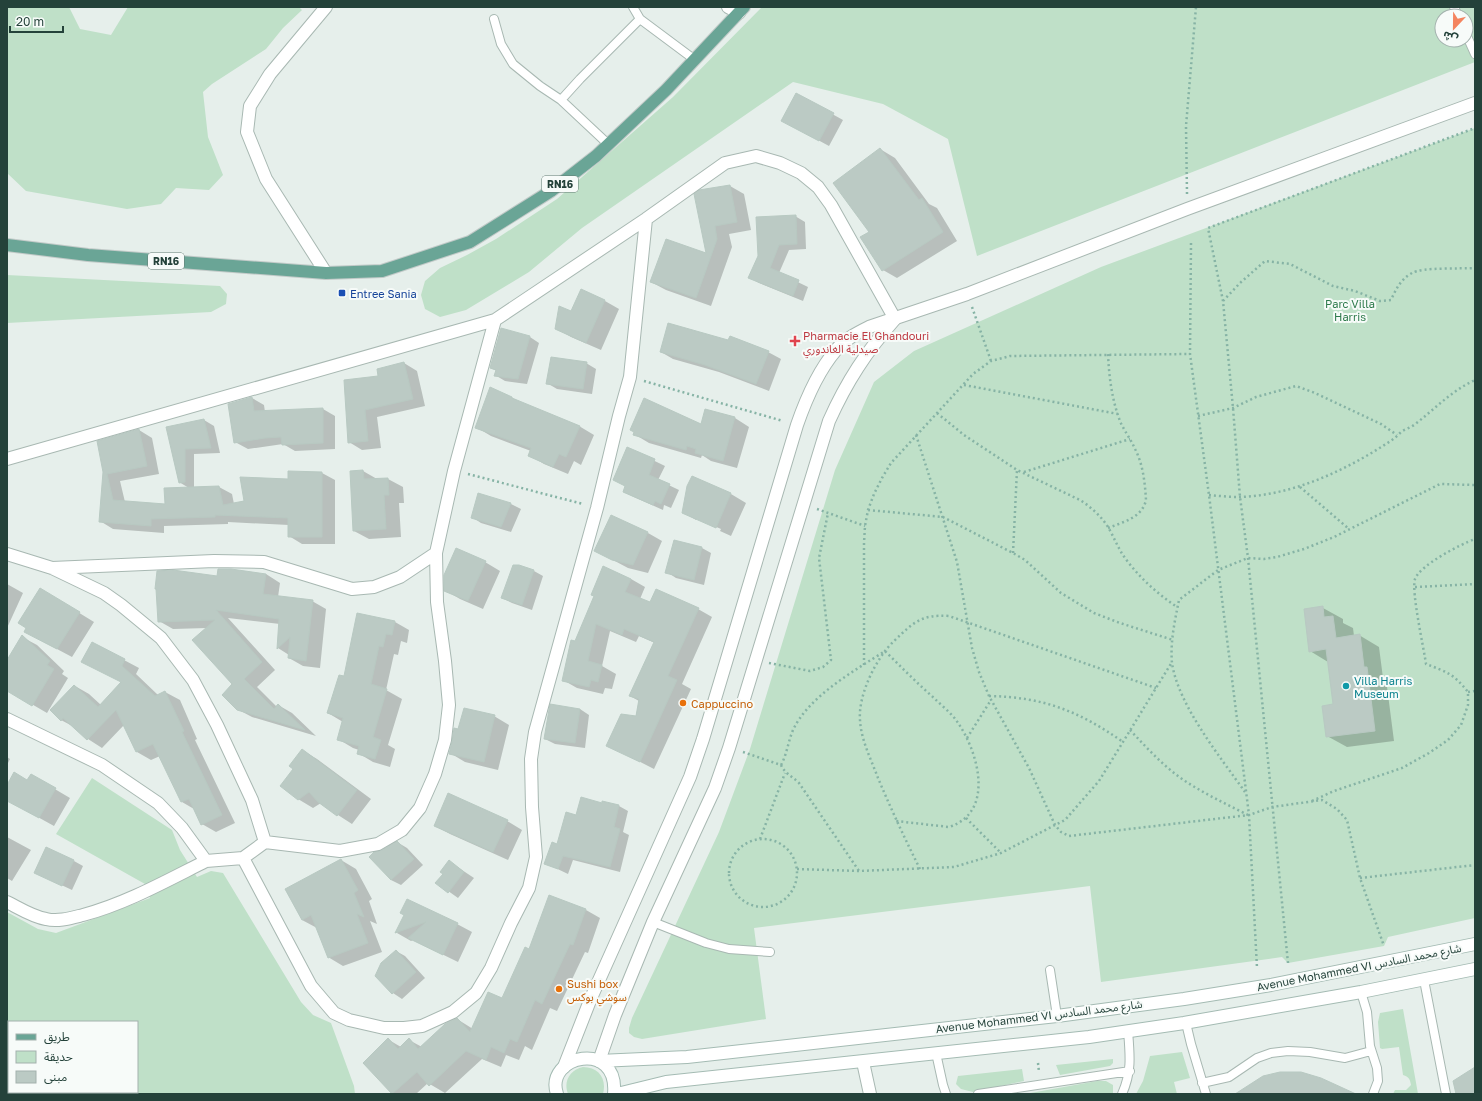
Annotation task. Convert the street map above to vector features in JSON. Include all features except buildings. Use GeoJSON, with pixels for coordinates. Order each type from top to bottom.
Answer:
{"type":"FeatureCollection","features":[{"type":"Feature","properties":{"kind":"main road","name":"RN16"},"geometry":{"type":"LineString","coordinates":[[7,246],[88,255],[326,272],[382,271],[470,242],[551,191],[596,156],[666,90],[696,60],[737,9]]}},
{"type":"Feature","properties":{"kind":"street"},"geometry":{"type":"LineString","coordinates":[[326,7],[270,74],[250,106],[247,132],[266,179],[326,272]]}},
{"type":"Feature","properties":{"kind":"street"},"geometry":{"type":"LineString","coordinates":[[556,1093],[556,1082],[564,1067],[591,998],[690,777],[705,732],[797,425],[810,393],[836,350],[857,333],[869,326],[895,319],[967,294],[1187,209],[1475,103]]}},
{"type":"Feature","properties":{"kind":"street"},"geometry":{"type":"LineString","coordinates":[[7,459],[495,320],[646,219],[725,163],[756,156],[780,163],[802,172],[818,186],[831,205],[895,319]]}},
{"type":"Feature","properties":{"kind":"street"},"geometry":{"type":"LineString","coordinates":[[243,858],[311,986],[334,1013],[349,1020],[384,1028],[422,1026],[453,1012],[476,993],[491,968],[511,924],[530,888],[536,857],[532,807],[531,759],[535,732],[597,508],[618,416],[630,377],[646,219]]}},
{"type":"Feature","properties":{"kind":"street"},"geometry":{"type":"LineString","coordinates":[[614,1094],[615,1085],[612,1075],[607,1067],[599,1061],[615,1015],[653,922],[715,788],[729,748],[824,435],[841,393],[857,366],[895,319]]}},
{"type":"Feature","properties":{"kind":"street"},"geometry":{"type":"LineString","coordinates":[[7,902],[46,919],[59,920],[74,918],[138,896],[206,861],[243,858],[265,842],[340,851],[378,844],[402,830],[420,808],[435,774],[445,740],[449,704],[437,602],[436,553],[454,470],[495,320]]}},
{"type":"Feature","properties":{"kind":"street"},"geometry":{"type":"LineString","coordinates":[[52,568],[214,561],[264,562],[352,589],[374,588],[400,577],[436,553]]}},
{"type":"Feature","properties":{"kind":"street"},"geometry":{"type":"LineString","coordinates":[[7,554],[52,568],[104,593],[161,638],[193,680],[217,725],[252,800],[265,842]]}},
{"type":"Feature","properties":{"kind":"street"},"geometry":{"type":"LineString","coordinates":[[7,719],[102,765],[158,803],[182,828],[206,861]]}},
{"type":"Feature","properties":{"kind":"street","name":"Avenue Mohammed VI شارع محمد السادس"},"geometry":{"type":"LineString","coordinates":[[564,1067],[571,1061],[581,1058],[590,1058],[599,1061],[687,1057],[1057,1016],[1184,999],[1271,986],[1475,944]]}},
{"type":"Feature","properties":{"kind":"street"},"geometry":{"type":"LineString","coordinates":[[617,1094],[666,1082],[1089,1037],[1186,1023],[1361,992],[1475,969]]}},
{"type":"Feature","properties":{"kind":"street"},"geometry":{"type":"LineString","coordinates":[[862,1062],[870,1094]]}},
{"type":"Feature","properties":{"kind":"lane"},"geometry":{"type":"LineString","coordinates":[[632,7],[640,19],[696,60]]}},
{"type":"Feature","properties":{"kind":"lane"},"geometry":{"type":"LineString","coordinates":[[494,19],[501,44],[513,64],[540,86],[562,100],[608,144]]}},
{"type":"Feature","properties":{"kind":"lane"},"geometry":{"type":"LineString","coordinates":[[562,100],[640,19]]}},
{"type":"Feature","properties":{"kind":"lane"},"geometry":{"type":"LineString","coordinates":[[653,922],[706,943],[728,949],[770,952]]}},
{"type":"Feature","properties":{"kind":"lane"},"geometry":{"type":"LineString","coordinates":[[1050,970],[1057,1016]]}},
{"type":"Feature","properties":{"kind":"lane"},"geometry":{"type":"LineString","coordinates":[[1424,980],[1446,1094]]}},
{"type":"Feature","properties":{"kind":"lane"},"geometry":{"type":"LineString","coordinates":[[1361,992],[1367,1012],[1371,1051],[1377,1068],[1378,1081],[1373,1094]]}},
{"type":"Feature","properties":{"kind":"lane"},"geometry":{"type":"LineString","coordinates":[[1186,1023],[1206,1094]]}},
{"type":"Feature","properties":{"kind":"lane"},"geometry":{"type":"LineString","coordinates":[[1122,1094],[1130,1071],[1128,1031]]}},
{"type":"Feature","properties":{"kind":"lane"},"geometry":{"type":"LineString","coordinates":[[1202,1083],[1229,1077],[1257,1058],[1271,1053],[1288,1050],[1345,1058],[1371,1051]]}},
{"type":"Feature","properties":{"kind":"lane"},"geometry":{"type":"LineString","coordinates":[[936,1053],[946,1094]]}},
{"type":"Feature","properties":{"kind":"lane"},"geometry":{"type":"LineString","coordinates":[[978,1094],[1130,1071]]}},
{"type":"Feature","properties":{"kind":"path"},"geometry":{"type":"LineString","coordinates":[[1187,209],[1186,126],[1196,7]]}},
{"type":"Feature","properties":{"kind":"path"},"geometry":{"type":"LineString","coordinates":[[1288,963],[1248,558],[1240,497],[1223,301],[1208,228],[1475,128]]}},
{"type":"Feature","properties":{"kind":"path"},"geometry":{"type":"LineString","coordinates":[[1191,243],[1190,354],[1249,815],[1257,968]]}},
{"type":"Feature","properties":{"kind":"path"},"geometry":{"type":"LineString","coordinates":[[1223,301],[1240,283],[1265,261],[1290,264],[1333,286],[1355,291],[1380,301],[1391,300],[1398,284],[1412,272],[1475,268]]}},
{"type":"Feature","properties":{"kind":"path"},"geometry":{"type":"LineString","coordinates":[[967,294],[991,361]]}},
{"type":"Feature","properties":{"kind":"path"},"geometry":{"type":"LineString","coordinates":[[1108,354],[1109,373],[1118,414],[1124,431],[1130,439],[1140,459],[1146,495],[1145,505],[1139,513],[1108,528]]}},
{"type":"Feature","properties":{"kind":"path"},"geometry":{"type":"LineString","coordinates":[[864,665],[864,543],[868,510],[882,478],[891,463],[973,374],[991,361],[1020,355],[1190,354]]}},
{"type":"Feature","properties":{"kind":"path"},"geometry":{"type":"LineString","coordinates":[[630,377],[797,425]]}},
{"type":"Feature","properties":{"kind":"path"},"geometry":{"type":"LineString","coordinates":[[1209,496],[1240,497],[1300,487],[1341,470],[1387,443],[1413,425],[1464,385],[1475,380]]}},
{"type":"Feature","properties":{"kind":"path"},"geometry":{"type":"LineString","coordinates":[[963,385],[1118,414]]}},
{"type":"Feature","properties":{"kind":"path"},"geometry":{"type":"LineString","coordinates":[[1198,416],[1233,408],[1256,397],[1296,386],[1315,393],[1381,424],[1397,435]]}},
{"type":"Feature","properties":{"kind":"path"},"geometry":{"type":"LineString","coordinates":[[937,413],[964,435],[1017,470],[1080,500],[1096,512],[1108,528],[1117,546],[1140,576],[1151,587],[1177,607]]}},
{"type":"Feature","properties":{"kind":"path"},"geometry":{"type":"LineString","coordinates":[[916,435],[957,562],[974,654],[989,696],[1028,768],[1055,825],[1061,832],[1068,836],[1249,815],[1272,807],[1322,800],[1337,809],[1347,820],[1360,878],[1384,946]]}},
{"type":"Feature","properties":{"kind":"path"},"geometry":{"type":"LineString","coordinates":[[1023,473],[1130,439]]}},
{"type":"Feature","properties":{"kind":"path"},"geometry":{"type":"LineString","coordinates":[[454,470],[597,508]]}},
{"type":"Feature","properties":{"kind":"path"},"geometry":{"type":"LineString","coordinates":[[1013,553],[1017,470]]}},
{"type":"Feature","properties":{"kind":"path"},"geometry":{"type":"LineString","coordinates":[[1246,793],[1203,733],[1176,683],[1172,662],[1173,640],[1179,600],[1218,570],[1248,558],[1264,559],[1277,557],[1304,549],[1349,529],[1440,484],[1475,485]]}},
{"type":"Feature","properties":{"kind":"path"},"geometry":{"type":"LineString","coordinates":[[1300,487],[1349,529]]}},
{"type":"Feature","properties":{"kind":"path"},"geometry":{"type":"LineString","coordinates":[[803,504],[865,526]]}},
{"type":"Feature","properties":{"kind":"path"},"geometry":{"type":"LineString","coordinates":[[868,510],[943,517],[1013,553],[1024,560],[1061,593],[1094,613],[1173,640]]}},
{"type":"Feature","properties":{"kind":"path"},"geometry":{"type":"LineString","coordinates":[[755,660],[810,671],[823,667],[831,660],[819,558],[828,513]]}},
{"type":"Feature","properties":{"kind":"path"},"geometry":{"type":"LineString","coordinates":[[1309,802],[1334,791],[1402,768],[1429,753],[1448,740],[1461,725],[1468,705],[1468,692],[1461,683],[1448,672],[1426,664],[1415,597],[1415,579],[1423,569],[1442,555],[1462,543],[1475,538]]}},
{"type":"Feature","properties":{"kind":"path"},"geometry":{"type":"LineString","coordinates":[[1415,588],[1475,584]]}},
{"type":"Feature","properties":{"kind":"path"},"geometry":{"type":"LineString","coordinates":[[920,869],[896,821],[865,745],[860,720],[865,690],[876,665],[885,651],[911,624],[940,615],[954,618],[1156,688]]}},
{"type":"Feature","properties":{"kind":"path"},"geometry":{"type":"LineString","coordinates":[[781,765],[794,729],[819,697],[835,684],[885,651]]}},
{"type":"Feature","properties":{"kind":"path"},"geometry":{"type":"LineString","coordinates":[[885,651],[955,719],[967,738],[975,760],[979,792],[973,809],[966,818],[948,826],[896,821]]}},
{"type":"Feature","properties":{"kind":"path"},"geometry":{"type":"LineString","coordinates":[[797,869],[859,871],[954,867],[1001,853],[1065,820],[1099,781],[1172,662]]}},
{"type":"Feature","properties":{"kind":"path"},"geometry":{"type":"LineString","coordinates":[[1468,692],[1475,691]]}},
{"type":"Feature","properties":{"kind":"path"},"geometry":{"type":"LineString","coordinates":[[989,696],[1026,698],[1061,708],[1104,728],[1123,742]]}},
{"type":"Feature","properties":{"kind":"path"},"geometry":{"type":"LineString","coordinates":[[967,738],[992,700]]}},
{"type":"Feature","properties":{"kind":"path"},"geometry":{"type":"LineString","coordinates":[[1130,730],[1156,757],[1184,780],[1215,799],[1249,815]]}},
{"type":"Feature","properties":{"kind":"path"},"geometry":{"type":"LineString","coordinates":[[729,748],[781,765],[785,773],[796,780],[806,791],[859,871]]}},
{"type":"Feature","properties":{"kind":"path"},"geometry":{"type":"LineString","coordinates":[[760,839],[785,773]]}},
{"type":"Feature","properties":{"kind":"path"},"geometry":{"type":"LineString","coordinates":[[966,818],[1001,853]]}},
{"type":"Feature","properties":{"kind":"path"},"geometry":{"type":"LineString","coordinates":[[760,839],[777,842],[785,847],[795,860],[797,869],[797,879],[789,896],[782,902],[764,908],[754,907],[737,897],[729,880],[728,870],[735,852],[742,845],[760,839]]}},
{"type":"Feature","properties":{"kind":"path"},"geometry":{"type":"LineString","coordinates":[[1360,878],[1475,865]]}},
{"type":"Feature","properties":{"kind":"green space"},"geometry":{"type":"Polygon","coordinates":[[[7,7],[69,7],[80,29],[111,35],[128,7],[299,7],[302,10],[283,28],[266,49],[212,84],[203,92],[208,137],[223,175],[209,190],[176,188],[161,204],[127,209],[26,191],[7,173],[7,7]]]}},
{"type":"Feature","properties":{"kind":"green space"},"geometry":{"type":"Polygon","coordinates":[[[762,7],[1475,7],[1475,62],[977,256],[948,139],[883,104],[793,82],[582,228],[529,272],[466,310],[440,317],[425,309],[421,295],[425,281],[440,268],[496,239],[557,199],[673,97],[762,7]]]}},
{"type":"Feature","properties":{"kind":"green space","name":"Parc Villa Harris"},"geometry":{"type":"Polygon","coordinates":[[[1475,128],[1475,918],[1388,937],[1384,946],[1288,963],[1282,957],[1101,982],[1090,886],[754,928],[766,1019],[642,1039],[634,1037],[629,1033],[632,1018],[719,832],[750,749],[835,470],[874,382],[914,351],[1101,267],[1475,128]]]}},
{"type":"Feature","properties":{"kind":"green space"},"geometry":{"type":"Polygon","coordinates":[[[7,275],[220,286],[227,294],[226,304],[211,312],[7,323],[7,275]]]}},
{"type":"Feature","properties":{"kind":"green space"},"geometry":{"type":"Polygon","coordinates":[[[92,778],[172,830],[180,850],[197,877],[211,871],[223,873],[301,1002],[313,1015],[331,1023],[354,1086],[355,1094],[7,1094],[7,912],[38,929],[56,933],[150,898],[145,884],[56,834],[92,778]]]}},
{"type":"Feature","properties":{"kind":"green space"},"geometry":{"type":"Polygon","coordinates":[[[1403,1009],[1418,1094],[1393,1094],[1395,1090],[1406,1090],[1411,1085],[1410,1081],[1408,1077],[1403,1075],[1399,1047],[1380,1048],[1378,1022],[1380,1013],[1403,1009]]]}},
{"type":"Feature","properties":{"kind":"green space"},"geometry":{"type":"Polygon","coordinates":[[[1182,1052],[1190,1078],[1174,1082],[1177,1094],[1136,1094],[1143,1081],[1150,1056],[1182,1052]]]}},
{"type":"Feature","properties":{"kind":"green space"},"geometry":{"type":"Polygon","coordinates":[[[1113,1059],[1113,1063],[1110,1066],[1060,1075],[1056,1065],[1113,1059]]]}},
{"type":"Feature","properties":{"kind":"green space"},"geometry":{"type":"Polygon","coordinates":[[[583,1067],[593,1069],[603,1079],[603,1094],[568,1094],[566,1085],[571,1073],[578,1068],[583,1067]]]}},
{"type":"Feature","properties":{"kind":"green space"},"geometry":{"type":"Polygon","coordinates":[[[1022,1069],[1024,1081],[973,1092],[961,1089],[956,1084],[958,1076],[1022,1069]]]}},
{"type":"Feature","properties":{"kind":"green space"},"geometry":{"type":"Polygon","coordinates":[[[1097,1081],[1106,1081],[1113,1085],[1113,1094],[1025,1094],[1097,1081]]]}},
{"type":"Feature","properties":{"kind":"place","name":"Entree Sania"},"geometry":{"type":"Point","coordinates":[342,293]}},
{"type":"Feature","properties":{"kind":"place","name":"Pharmacie El Ghandouri صيدلية الغاندوري"},"geometry":{"type":"Point","coordinates":[795,341]}},
{"type":"Feature","properties":{"kind":"place","name":"Villa Harris Museum"},"geometry":{"type":"Point","coordinates":[1346,686]}},
{"type":"Feature","properties":{"kind":"place","name":"Cappuccino"},"geometry":{"type":"Point","coordinates":[683,703]}},
{"type":"Feature","properties":{"kind":"place","name":"Sushi box سوشي بوكس"},"geometry":{"type":"Point","coordinates":[559,989]}}]}
